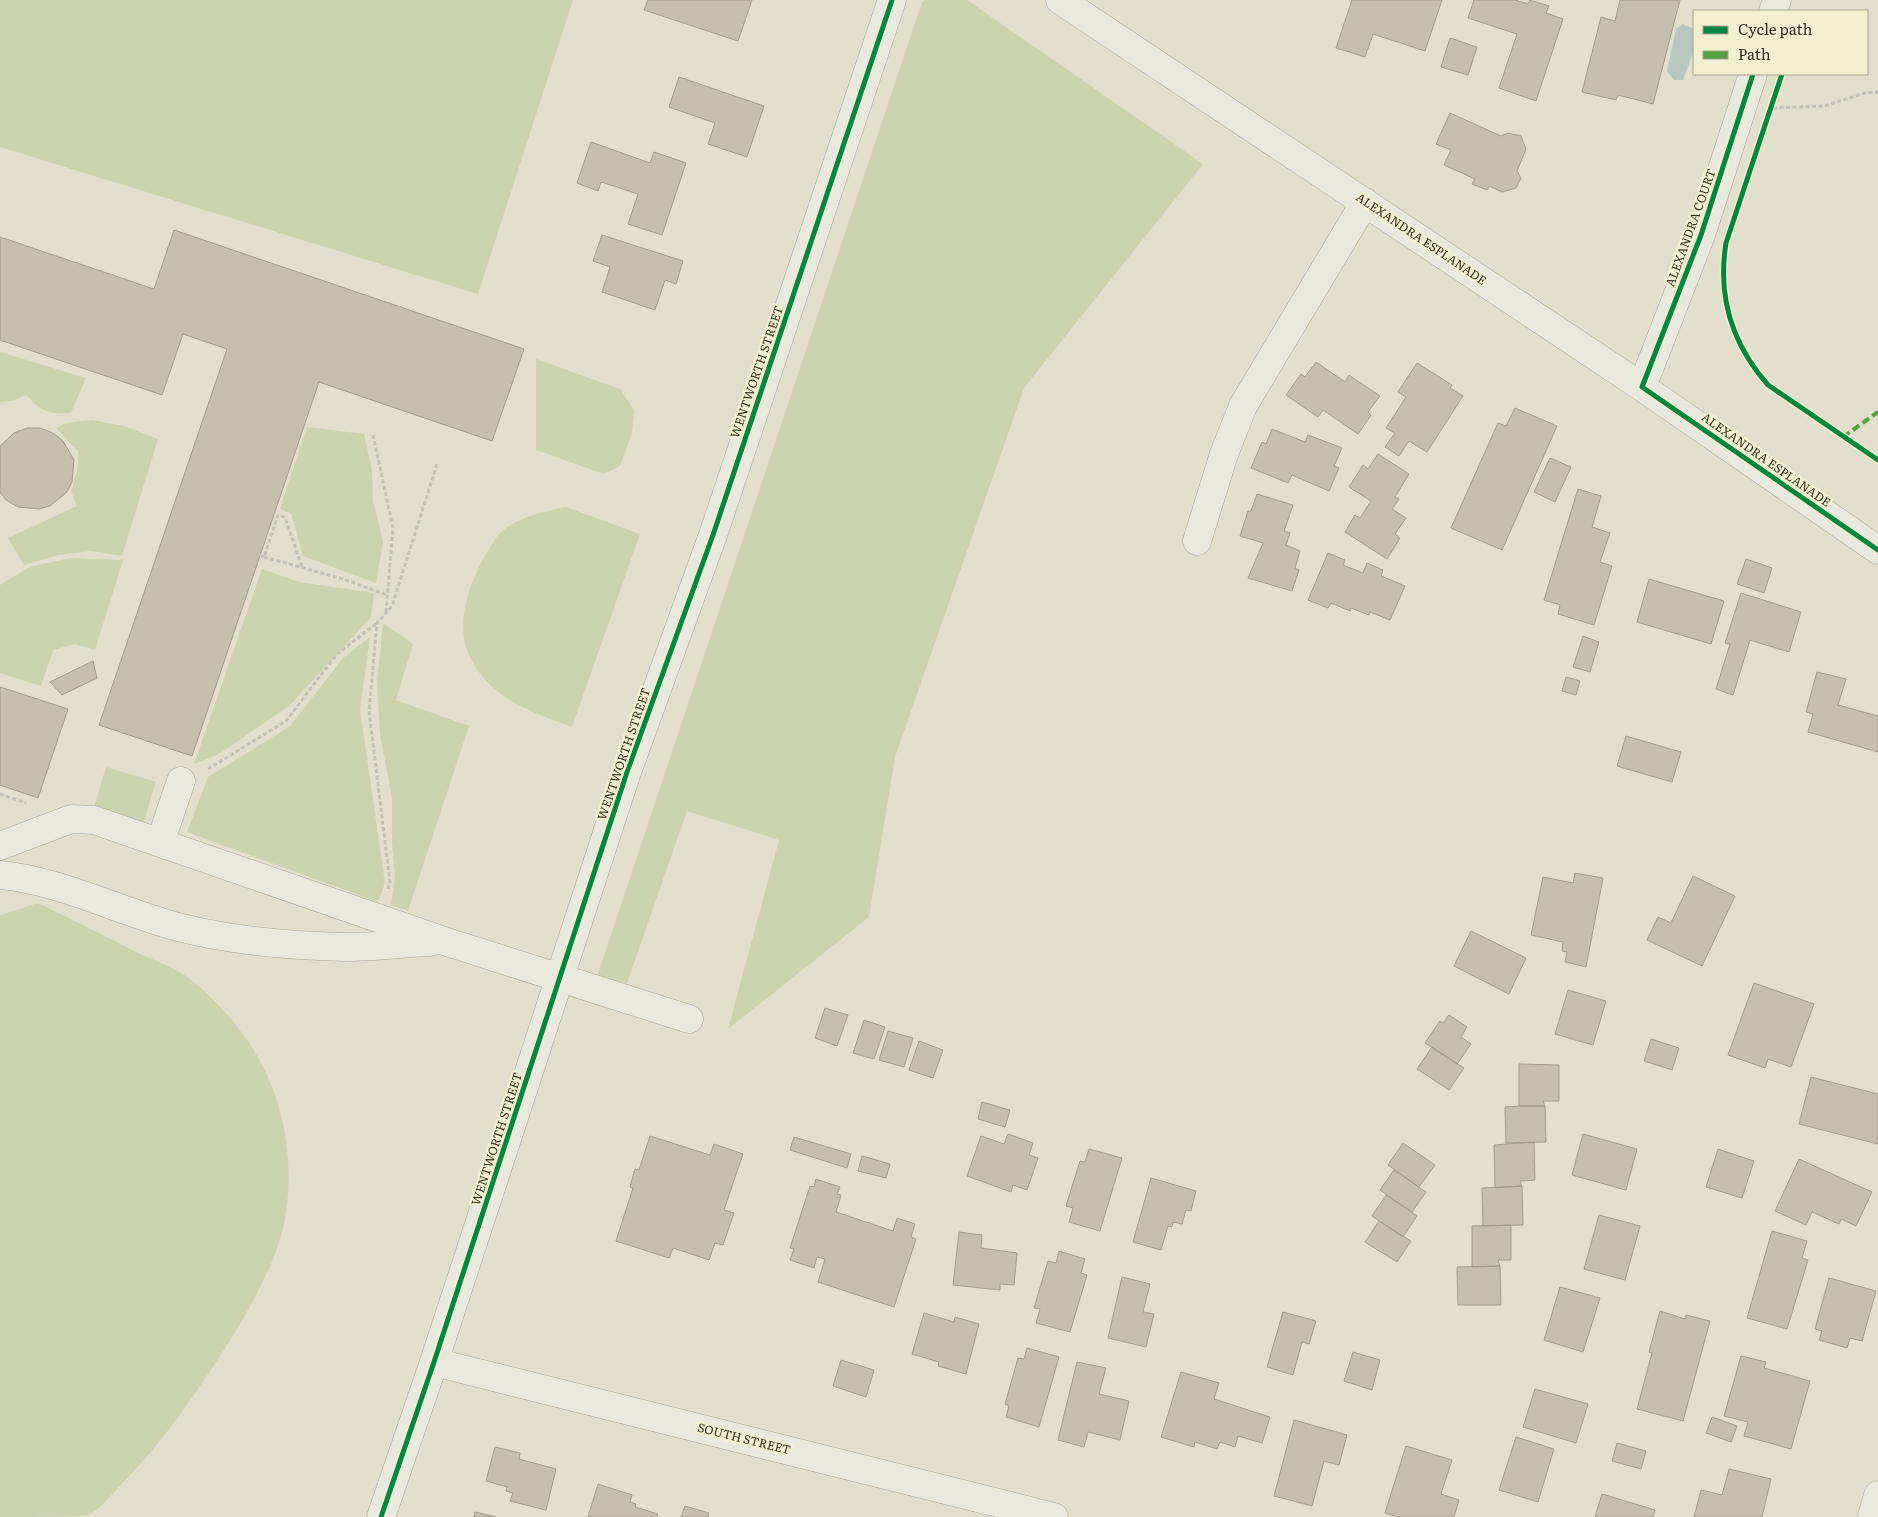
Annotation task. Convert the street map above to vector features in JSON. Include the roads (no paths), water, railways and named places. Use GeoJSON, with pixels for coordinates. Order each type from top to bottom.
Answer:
{"type":"FeatureCollection","features":[{"type":"Feature","properties":{"kind":"street","name":"WENTWORTH STREET"},"geometry":{"type":"LineString","coordinates":[[381,1517],[434,1362],[627,772],[716,525],[892,0]]}},
{"type":"Feature","properties":{"kind":"street","name":"ALEXANDRA ESPLANADE"},"geometry":{"type":"LineString","coordinates":[[1060,0],[1642,387],[1878,550]]}},
{"type":"Feature","properties":{"kind":"street","name":"ALEXANDRA COURT"},"geometry":{"type":"LineString","coordinates":[[1642,387],[1701,235],[1754,75]]}},
{"type":"Feature","properties":{"kind":"street"},"geometry":{"type":"LineString","coordinates":[[1197,541],[1224,454],[1243,406],[1365,202]]}},
{"type":"Feature","properties":{"kind":"street"},"geometry":{"type":"LineString","coordinates":[[160,843],[181,781]]}},
{"type":"Feature","properties":{"kind":"street"},"geometry":{"type":"LineString","coordinates":[[0,846],[71,819],[94,820],[447,942],[689,1019]]}},
{"type":"Feature","properties":{"kind":"street"},"geometry":{"type":"LineString","coordinates":[[0,875],[17,877],[74,892],[178,927],[241,940],[349,947],[447,942]]}},
{"type":"Feature","properties":{"kind":"street","name":"SOUTH STREET"},"geometry":{"type":"LineString","coordinates":[[434,1362],[1054,1517]]}},
{"type":"Feature","properties":{"kind":"street"},"geometry":{"type":"LineString","coordinates":[[1872,1517],[1878,1495]]}}]}
